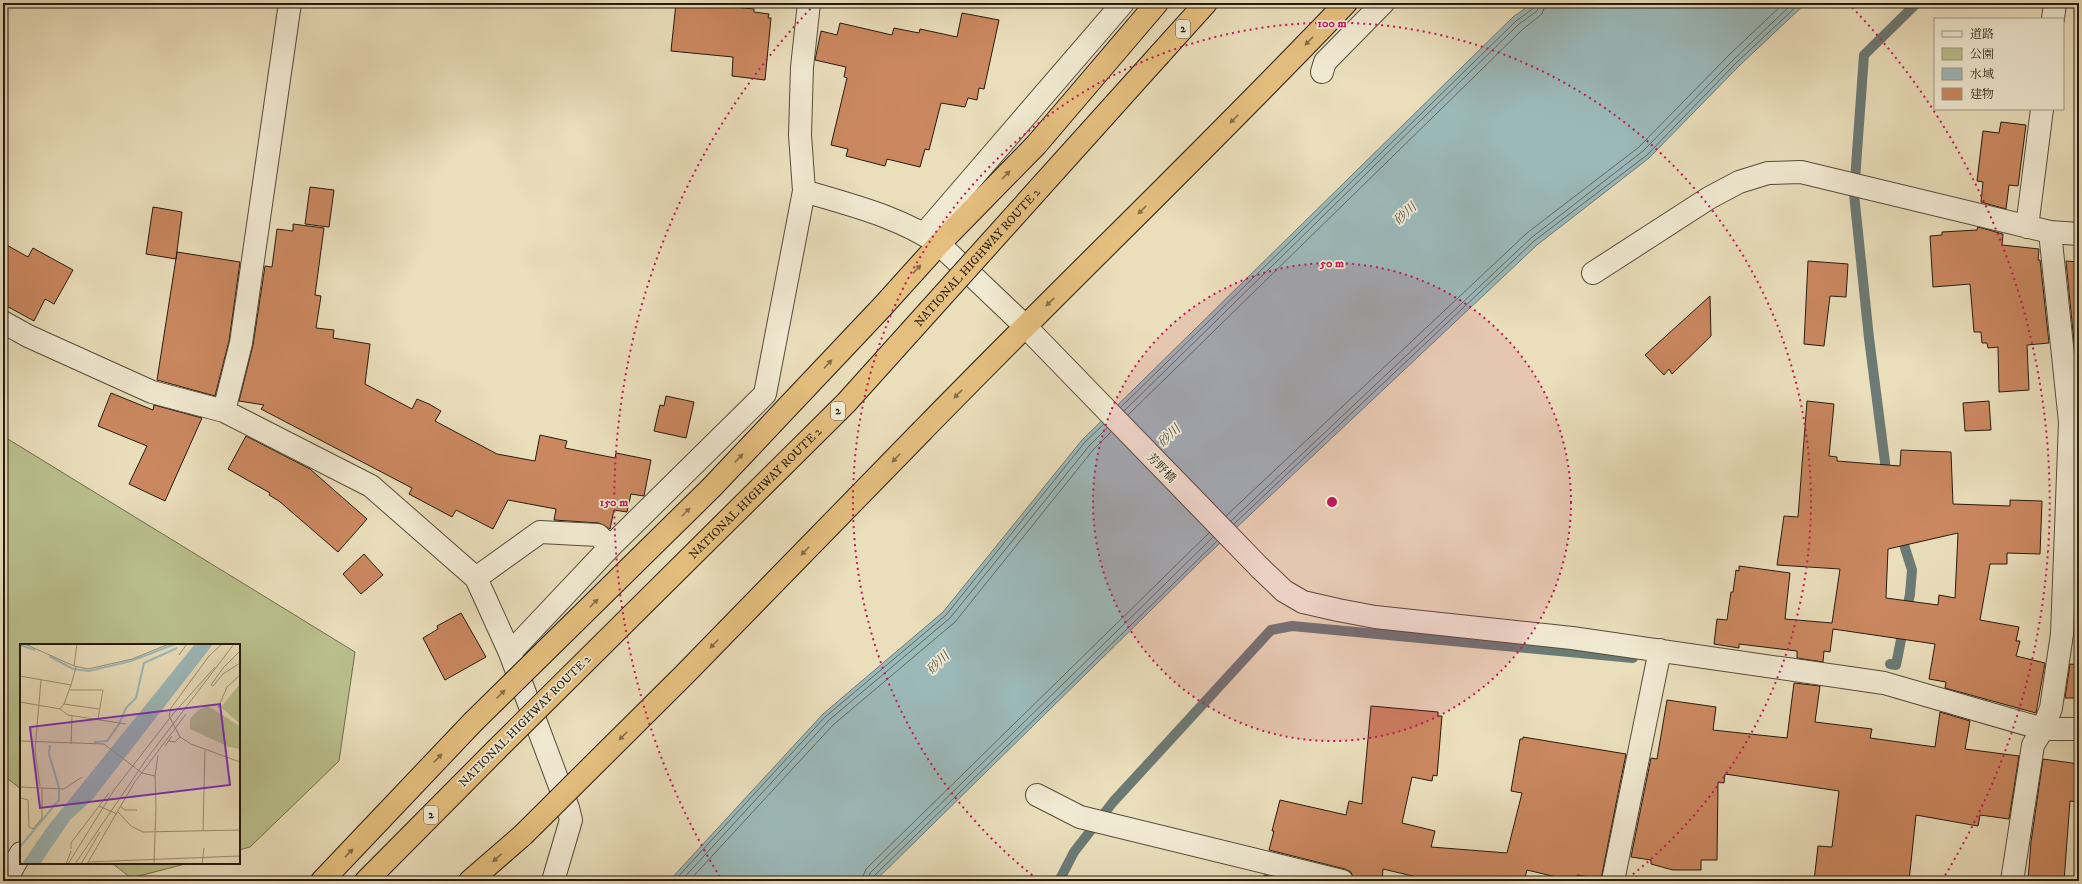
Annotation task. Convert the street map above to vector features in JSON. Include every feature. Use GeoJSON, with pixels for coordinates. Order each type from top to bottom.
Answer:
{"type":"FeatureCollection","features":[{"type":"Feature","properties":{"kind":"highway"},"geometry":{"type":"LineString","coordinates":[[322,881],[473,722],[712,487],[883,306],[931,239],[1036,145],[1157,3]]}},
{"type":"Feature","properties":{"kind":"highway","name":"NATIONAL HIGHWAY ROUTE 2"},"geometry":{"type":"LineString","coordinates":[[1160,54],[1199,3]]}},
{"type":"Feature","properties":{"kind":"highway","name":"NATIONAL HIGHWAY ROUTE 2"},"geometry":{"type":"LineString","coordinates":[[366,881],[846,403],[1206,3]]}},
{"type":"Feature","properties":{"kind":"highway"},"geometry":{"type":"LineString","coordinates":[[470,881],[523,835],[685,674],[1025,326],[1262,91],[1346,3]]}},
{"type":"Feature","properties":{"kind":"street"},"geometry":{"type":"LineString","coordinates":[[224,411],[241,343],[290,3]]}},
{"type":"Feature","properties":{"kind":"street"},"geometry":{"type":"LineString","coordinates":[[510,653],[610,547],[765,394],[804,191],[800,128],[802,67],[809,3]]}},
{"type":"Feature","properties":{"kind":"street"},"geometry":{"type":"LineString","coordinates":[[931,239],[1122,3]]}},
{"type":"Feature","properties":{"kind":"street"},"geometry":{"type":"LineString","coordinates":[[1322,72],[1325,62],[1384,3]]}},
{"type":"Feature","properties":{"kind":"street"},"geometry":{"type":"LineString","coordinates":[[2053,18],[2055,3]]}},
{"type":"Feature","properties":{"kind":"street"},"geometry":{"type":"LineString","coordinates":[[2027,227],[2042,110]]}},
{"type":"Feature","properties":{"kind":"street"},"geometry":{"type":"LineString","coordinates":[[1593,273],[1708,198],[1739,182],[1768,173],[1801,172],[2027,227],[2050,232],[2079,234]]}},
{"type":"Feature","properties":{"kind":"street","name":"芳野橋"},"geometry":{"type":"LineString","coordinates":[[804,191],[884,216],[931,239],[1025,326],[1260,568],[1284,591],[1303,602],[1374,617],[1572,638],[1884,683],[2043,729],[2079,729]]}},
{"type":"Feature","properties":{"kind":"street"},"geometry":{"type":"LineString","coordinates":[[2012,881],[2033,745],[2043,729],[2051,708],[2062,634],[2070,422],[2050,232]]}},
{"type":"Feature","properties":{"kind":"street"},"geometry":{"type":"LineString","coordinates":[[3,322],[28,336],[152,392],[224,411],[371,486],[476,578],[510,653],[568,808],[571,820],[553,881]]}},
{"type":"Feature","properties":{"kind":"street"},"geometry":{"type":"LineString","coordinates":[[476,578],[540,532],[598,535],[610,547]]}},
{"type":"Feature","properties":{"kind":"street"},"geometry":{"type":"LineString","coordinates":[[1613,881],[1660,650]]}},
{"type":"Feature","properties":{"kind":"street"},"geometry":{"type":"LineString","coordinates":[[1037,795],[1085,818],[1338,880]]}},
{"type":"Feature","properties":{"kind":"street"},"geometry":{"type":"LineString","coordinates":[[5,881],[20,855]]}},
{"type":"Feature","properties":{"kind":"green space"},"geometry":{"type":"Polygon","coordinates":[[[3,436],[355,652],[339,761],[250,847],[240,850],[240,644],[20,644],[20,788],[3,775],[3,436]]]}},
{"type":"Feature","properties":{"kind":"green space"},"geometry":{"type":"Polygon","coordinates":[[[113,864],[185,864],[131,878],[113,864]]]}},
{"type":"Feature","properties":{"kind":"water","name":"砂川"},"geometry":{"type":"Polygon","coordinates":[[[1533,3],[1806,3],[1739,66],[1649,158],[1537,245],[1202,560],[875,881],[669,881],[823,714],[943,612],[1082,440],[1513,17],[1533,3]]]}},
{"type":"Feature","properties":{"kind":"building"},"geometry":{"type":"Polygon","coordinates":[[[676,3],[696,3],[754,9],[754,12],[769,14],[768,18],[771,18],[765,80],[732,76],[733,57],[671,51],[676,3]]]}},
{"type":"Feature","properties":{"kind":"building"},"geometry":{"type":"Polygon","coordinates":[[[962,13],[999,20],[984,89],[979,88],[977,100],[968,98],[965,107],[941,103],[929,150],[925,149],[920,167],[887,159],[885,166],[846,156],[848,149],[831,145],[847,78],[844,77],[846,67],[815,60],[821,31],[837,35],[840,23],[892,35],[894,28],[919,33],[920,29],[957,37],[962,13]]]}},
{"type":"Feature","properties":{"kind":"building"},"geometry":{"type":"Polygon","coordinates":[[[2001,122],[2026,125],[2018,186],[2009,185],[2006,209],[1981,202],[1983,182],[1977,181],[1983,131],[1999,133],[2001,122]]]}},
{"type":"Feature","properties":{"kind":"building"},"geometry":{"type":"Polygon","coordinates":[[[310,187],[334,190],[329,227],[305,224],[310,187]]]}},
{"type":"Feature","properties":{"kind":"building"},"geometry":{"type":"Polygon","coordinates":[[[153,207],[182,212],[176,259],[146,254],[153,207]]]}},
{"type":"Feature","properties":{"kind":"building"},"geometry":{"type":"Polygon","coordinates":[[[293,224],[324,228],[315,295],[321,296],[316,328],[334,330],[333,338],[370,344],[365,384],[412,409],[417,399],[429,404],[441,411],[435,421],[497,454],[535,461],[540,435],[567,441],[565,448],[615,458],[616,453],[651,460],[644,496],[631,494],[627,512],[614,510],[610,529],[599,523],[554,520],[556,509],[508,500],[493,529],[456,510],[452,517],[409,494],[412,488],[261,409],[264,405],[239,401],[253,345],[265,266],[272,267],[277,229],[293,231],[293,224]]]}},
{"type":"Feature","properties":{"kind":"building"},"geometry":{"type":"Polygon","coordinates":[[[1978,227],[2003,234],[2002,245],[2039,249],[2038,260],[2040,260],[2049,343],[2027,345],[2029,390],[1999,392],[1998,347],[1988,348],[1987,343],[1982,343],[1981,332],[1974,332],[1970,284],[1933,287],[1930,236],[1942,235],[1942,232],[1977,230],[1978,227]]]}},
{"type":"Feature","properties":{"kind":"building"},"geometry":{"type":"Polygon","coordinates":[[[3,243],[28,257],[33,248],[73,270],[54,304],[45,299],[34,321],[3,304],[3,243]]]}},
{"type":"Feature","properties":{"kind":"building"},"geometry":{"type":"Polygon","coordinates":[[[177,252],[240,262],[229,341],[215,396],[157,380],[177,252]]]}},
{"type":"Feature","properties":{"kind":"building"},"geometry":{"type":"Polygon","coordinates":[[[1808,261],[1848,264],[1846,297],[1830,296],[1824,346],[1804,344],[1808,261]]]}},
{"type":"Feature","properties":{"kind":"building"},"geometry":{"type":"Polygon","coordinates":[[[2066,261],[2079,262],[2079,341],[2074,342],[2066,261]]]}},
{"type":"Feature","properties":{"kind":"building"},"geometry":{"type":"Polygon","coordinates":[[[1710,296],[1711,336],[1672,374],[1669,369],[1664,375],[1645,355],[1710,296]]]}},
{"type":"Feature","properties":{"kind":"building"},"geometry":{"type":"Polygon","coordinates":[[[111,393],[153,410],[154,405],[202,418],[165,501],[129,484],[147,446],[98,426],[111,393]]]}},
{"type":"Feature","properties":{"kind":"building"},"geometry":{"type":"Polygon","coordinates":[[[666,396],[694,402],[686,438],[654,431],[660,405],[664,406],[666,396]]]}},
{"type":"Feature","properties":{"kind":"building"},"geometry":{"type":"Polygon","coordinates":[[[1807,401],[1834,404],[1829,456],[1837,457],[1837,461],[1900,466],[1901,450],[1951,452],[1953,504],[2010,506],[2010,500],[2042,501],[2040,554],[2007,553],[2007,564],[1990,564],[1980,620],[2019,627],[2016,641],[2020,641],[2016,656],[2045,663],[2036,713],[1945,688],[1946,682],[1929,679],[1935,644],[1833,629],[1830,652],[1824,651],[1823,662],[1797,658],[1797,651],[1739,644],[1739,648],[1714,644],[1717,619],[1727,620],[1731,592],[1733,592],[1736,570],[1739,571],[1739,566],[1790,573],[1785,619],[1832,623],[1840,569],[1777,565],[1784,516],[1798,517],[1807,401]],[[1958,533],[1888,549],[1886,598],[1938,605],[1939,595],[1955,598],[1958,533]]]}},
{"type":"Feature","properties":{"kind":"building"},"geometry":{"type":"Polygon","coordinates":[[[1989,401],[1991,430],[1965,431],[1963,403],[1989,401]]]}},
{"type":"Feature","properties":{"kind":"building"},"geometry":{"type":"Polygon","coordinates":[[[246,436],[310,469],[367,519],[338,552],[279,501],[269,495],[270,493],[228,469],[246,436]]]}},
{"type":"Feature","properties":{"kind":"building"},"geometry":{"type":"Polygon","coordinates":[[[364,554],[383,575],[361,594],[343,574],[364,554]]]}},
{"type":"Feature","properties":{"kind":"building"},"geometry":{"type":"Polygon","coordinates":[[[461,613],[486,657],[445,680],[423,638],[438,629],[437,626],[461,613]]]}},
{"type":"Feature","properties":{"kind":"building"},"geometry":{"type":"Polygon","coordinates":[[[2070,664],[2079,665],[2079,698],[2065,698],[2070,664]]]}},
{"type":"Feature","properties":{"kind":"building"},"geometry":{"type":"Polygon","coordinates":[[[1794,683],[1820,686],[1815,722],[1872,729],[1870,738],[1935,747],[1940,712],[1970,721],[1965,749],[2019,756],[2009,819],[1980,815],[1978,826],[1916,815],[1909,881],[1814,881],[1818,846],[1832,847],[1839,791],[1725,774],[1724,783],[1718,782],[1717,860],[1701,860],[1701,870],[1673,870],[1651,864],[1651,860],[1631,857],[1651,758],[1657,759],[1667,700],[1716,707],[1713,730],[1787,738],[1794,683]]]}},
{"type":"Feature","properties":{"kind":"building"},"geometry":{"type":"Polygon","coordinates":[[[1371,706],[1438,712],[1438,716],[1442,716],[1437,776],[1433,775],[1432,781],[1412,777],[1402,823],[1435,831],[1431,847],[1507,853],[1522,793],[1511,791],[1520,739],[1523,739],[1523,737],[1626,754],[1601,879],[1577,875],[1576,881],[1573,881],[1527,870],[1524,881],[1434,881],[1383,869],[1382,881],[1354,881],[1351,872],[1345,869],[1269,850],[1280,800],[1346,815],[1349,801],[1362,804],[1371,706]]]}},
{"type":"Feature","properties":{"kind":"building"},"geometry":{"type":"Polygon","coordinates":[[[2043,759],[2079,764],[2079,802],[2070,801],[2064,881],[2028,881],[2031,842],[2043,759]]]}},
{"type":"Feature","properties":{"kind":"building"},"geometry":{"type":"Polygon","coordinates":[[[1264,875],[1289,881],[1263,881],[1264,875]]]}},
{"type":"Feature","properties":{"kind":"waterway"},"geometry":{"type":"LineString","coordinates":[[1887,478],[1869,338],[1854,194],[1864,55],[1917,3]]}},
{"type":"Feature","properties":{"kind":"waterway"},"geometry":{"type":"LineString","coordinates":[[1890,664],[1896,665],[1910,594],[1912,570],[1900,532]]}},
{"type":"Feature","properties":{"kind":"waterway"},"geometry":{"type":"LineString","coordinates":[[1059,881],[1074,852],[1113,802],[1271,630],[1292,626],[1633,658]]}}]}
